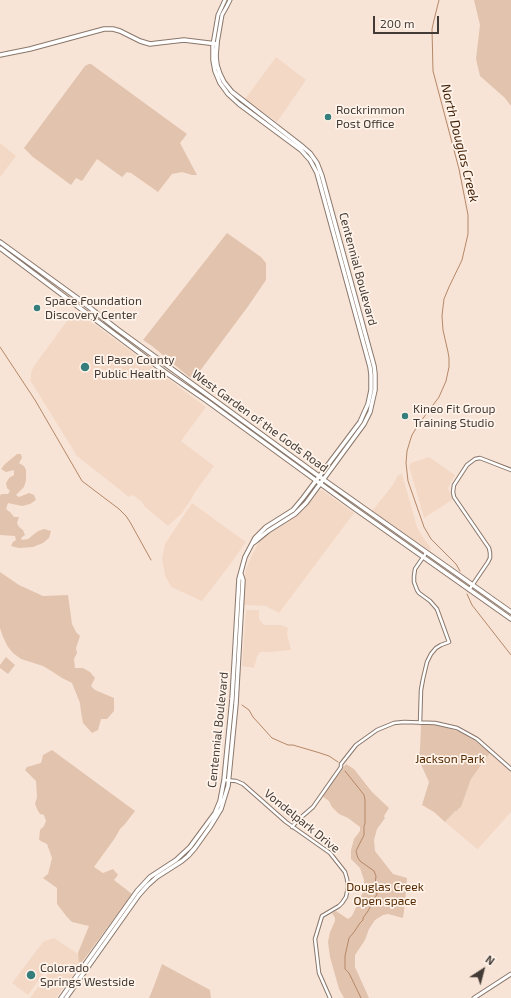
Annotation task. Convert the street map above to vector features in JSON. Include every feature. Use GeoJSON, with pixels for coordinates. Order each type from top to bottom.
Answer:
{"type":"FeatureCollection","features":[{"type":"Feature","properties":{"kind":"main road","name":"Centennial Boulevard"},"geometry":{"type":"LineString","coordinates":[[66,998],[139,895],[157,877],[182,861],[195,848],[215,821],[227,792],[226,780],[239,579],[245,557],[255,538],[262,530],[293,510],[300,502],[360,422],[368,404],[371,375],[370,367],[319,179],[313,165],[307,156],[296,146],[239,104],[228,94],[220,83],[215,71],[213,60],[218,15],[225,0]]}},
{"type":"Feature","properties":{"kind":"main road","name":"Centennial Boulevard"},"geometry":{"type":"LineString","coordinates":[[230,0],[222,15],[215,44],[217,65],[220,74],[232,92],[303,147],[310,153],[317,163],[322,176],[356,299],[375,374],[375,390],[371,408],[364,424],[306,503],[297,512],[253,542]]}},
{"type":"Feature","properties":{"kind":"main road"},"geometry":{"type":"LineString","coordinates":[[0,55],[30,49],[104,29],[120,31],[140,41],[150,44],[184,40],[215,44]]}},
{"type":"Feature","properties":{"kind":"main road","name":"West Garden of the Gods Road"},"geometry":{"type":"LineString","coordinates":[[0,242],[323,480],[511,612]]}},
{"type":"Feature","properties":{"kind":"main road","name":"West Garden of the Gods Road"},"geometry":{"type":"LineString","coordinates":[[0,248],[170,376],[511,619]]}},
{"type":"Feature","properties":{"kind":"main road"},"geometry":{"type":"LineString","coordinates":[[344,271],[348,275],[356,299]]}},
{"type":"Feature","properties":{"kind":"main road"},"geometry":{"type":"LineString","coordinates":[[207,401],[212,401],[237,419],[244,422]]}},
{"type":"Feature","properties":{"kind":"main road","name":"Centennial Boulevard"},"geometry":{"type":"LineString","coordinates":[[61,998],[140,887],[155,874],[180,857],[195,841],[215,813],[226,780],[236,704],[243,580],[241,574]]}},
{"type":"Feature","properties":{"kind":"main road"},"geometry":{"type":"LineString","coordinates":[[474,998],[511,974]]}},
{"type":"Feature","properties":{"kind":"street"},"geometry":{"type":"LineString","coordinates":[[469,590],[488,562],[490,551],[454,497],[454,485],[467,465],[475,459],[480,458],[511,470]]}},
{"type":"Feature","properties":{"kind":"street"},"geometry":{"type":"LineString","coordinates":[[420,723],[421,690],[427,662],[436,648],[450,642],[437,609],[430,601],[419,593],[415,586],[414,573],[426,553]]}},
{"type":"Feature","properties":{"kind":"street"},"geometry":{"type":"LineString","coordinates":[[292,827],[312,807],[341,767],[343,761],[345,761],[356,745],[377,730],[394,723],[404,722],[444,725],[464,731],[477,739],[511,769]]}},
{"type":"Feature","properties":{"kind":"street","name":"Vondelpark Drive"},"geometry":{"type":"LineString","coordinates":[[226,780],[243,784],[292,827],[330,853],[345,872],[348,887],[346,897],[339,906],[322,916],[315,936],[319,973],[330,998]]}},
{"type":"Feature","properties":{"kind":"shaded area"},"geometry":{"type":"Polygon","coordinates":[[[276,57],[306,80],[277,122],[245,99],[276,57]]]}},
{"type":"Feature","properties":{"kind":"shaded area"},"geometry":{"type":"Polygon","coordinates":[[[0,143],[16,156],[0,177],[0,143]]]}},
{"type":"Feature","properties":{"kind":"shaded area"},"geometry":{"type":"Polygon","coordinates":[[[75,310],[206,407],[181,441],[214,466],[182,513],[168,526],[145,507],[141,501],[133,495],[129,497],[77,456],[30,380],[31,372],[34,366],[75,310]]]}},
{"type":"Feature","properties":{"kind":"shaded area"},"geometry":{"type":"Polygon","coordinates":[[[429,457],[455,475],[448,488],[452,500],[424,518],[409,466],[411,463],[429,457]]]}},
{"type":"Feature","properties":{"kind":"shaded area"},"geometry":{"type":"Polygon","coordinates":[[[402,474],[417,527],[431,548],[430,551],[372,511],[392,486],[398,475],[402,474]]]}},
{"type":"Feature","properties":{"kind":"shaded area"},"geometry":{"type":"Polygon","coordinates":[[[322,490],[354,513],[279,613],[266,606],[244,605],[243,590],[246,569],[259,542],[268,533],[303,511],[319,491],[322,490]]]}},
{"type":"Feature","properties":{"kind":"shaded area"},"geometry":{"type":"Polygon","coordinates":[[[192,503],[246,542],[202,601],[171,587],[165,575],[162,558],[165,544],[192,503]]]}},
{"type":"Feature","properties":{"kind":"shaded area"},"geometry":{"type":"Polygon","coordinates":[[[246,610],[259,610],[259,619],[264,625],[281,625],[288,628],[287,634],[291,650],[260,652],[254,668],[242,666],[246,610]]]}},
{"type":"Feature","properties":{"kind":"shaded area"},"geometry":{"type":"Polygon","coordinates":[[[490,753],[511,771],[511,812],[477,849],[445,822],[456,809],[461,807],[471,779],[490,753]]]}},
{"type":"Feature","properties":{"kind":"shaded area"},"geometry":{"type":"Polygon","coordinates":[[[54,938],[78,954],[79,966],[56,998],[30,998],[49,972],[46,970],[28,995],[12,983],[43,942],[54,938]]]}},
{"type":"Feature","properties":{"kind":"green space"},"geometry":{"type":"Polygon","coordinates":[[[474,0],[511,0],[511,106],[505,98],[480,76],[476,59],[480,25],[474,0]]]}},
{"type":"Feature","properties":{"kind":"green space"},"geometry":{"type":"Polygon","coordinates":[[[89,64],[187,134],[180,143],[197,175],[182,172],[172,174],[158,192],[131,173],[127,172],[122,177],[97,159],[82,181],[76,178],[71,185],[33,157],[24,148],[85,66],[89,64]]]}},
{"type":"Feature","properties":{"kind":"green space"},"geometry":{"type":"Polygon","coordinates":[[[227,233],[261,257],[266,263],[266,280],[194,379],[188,376],[143,340],[227,233]]]}},
{"type":"Feature","properties":{"kind":"green space"},"geometry":{"type":"Polygon","coordinates":[[[17,454],[21,454],[22,458],[19,463],[24,466],[26,470],[26,480],[24,487],[16,495],[19,497],[29,493],[34,495],[36,500],[30,504],[22,506],[8,503],[6,509],[14,517],[19,517],[17,523],[25,535],[21,538],[22,540],[28,539],[38,531],[44,529],[51,531],[49,538],[43,543],[33,547],[19,548],[11,546],[16,540],[15,536],[0,535],[0,496],[1,494],[8,494],[10,491],[7,488],[6,483],[9,478],[14,475],[14,470],[6,472],[1,469],[17,454]]]}},
{"type":"Feature","properties":{"kind":"green space"},"geometry":{"type":"Polygon","coordinates":[[[0,572],[19,585],[43,596],[68,595],[72,624],[80,636],[76,648],[77,653],[74,659],[75,668],[83,668],[90,672],[95,678],[91,686],[95,690],[114,698],[114,711],[107,719],[101,719],[98,730],[92,733],[83,723],[80,703],[72,683],[43,666],[21,659],[8,647],[0,628],[0,572]]]}},
{"type":"Feature","properties":{"kind":"green space"},"geometry":{"type":"Polygon","coordinates":[[[6,657],[15,665],[8,674],[0,668],[0,665],[6,657]]]}},
{"type":"Feature","properties":{"kind":"green space","name":"Jackson Park"},"geometry":{"type":"Polygon","coordinates":[[[421,725],[437,725],[460,732],[474,740],[490,753],[471,779],[461,807],[445,822],[434,812],[422,805],[429,782],[418,758],[420,750],[421,725]]]}},
{"type":"Feature","properties":{"kind":"green space"},"geometry":{"type":"Polygon","coordinates":[[[52,750],[135,811],[120,829],[94,867],[103,873],[113,869],[118,875],[114,880],[132,894],[79,966],[78,953],[89,926],[72,922],[67,917],[57,904],[57,888],[43,878],[48,874],[52,858],[47,844],[39,840],[40,830],[46,821],[44,815],[40,814],[35,804],[37,797],[36,781],[25,770],[27,767],[41,763],[43,755],[52,750]]]}},
{"type":"Feature","properties":{"kind":"green space","name":"Douglas Creek Open space"},"geometry":{"type":"Polygon","coordinates":[[[346,764],[354,769],[372,792],[389,808],[384,816],[385,818],[377,829],[374,840],[375,851],[393,874],[407,878],[403,918],[388,914],[375,920],[369,929],[365,940],[355,955],[355,967],[369,998],[344,998],[339,989],[330,957],[328,942],[330,932],[335,921],[332,913],[336,911],[348,919],[352,916],[364,890],[364,880],[360,868],[351,859],[351,850],[354,839],[360,831],[360,827],[348,818],[339,814],[332,807],[329,801],[322,796],[346,764]]]}},
{"type":"Feature","properties":{"kind":"green space"},"geometry":{"type":"Polygon","coordinates":[[[162,964],[210,990],[211,998],[149,998],[162,964]]]}},
{"type":"Feature","properties":{"kind":"waterway","name":"North Douglas Creek"},"geometry":{"type":"LineString","coordinates":[[439,0],[432,29],[433,71],[459,169],[468,215],[468,234],[462,260],[444,299],[442,316],[443,330],[449,358],[446,381],[439,397],[412,435],[407,451],[406,463],[408,481],[424,527],[431,539],[456,564],[460,571]]}},
{"type":"Feature","properties":{"kind":"waterway"},"geometry":{"type":"LineString","coordinates":[[0,347],[35,400],[82,481],[126,516],[151,560]]}},
{"type":"Feature","properties":{"kind":"waterway","name":"North Douglas Creek"},"geometry":{"type":"LineString","coordinates":[[467,594],[472,605],[511,655]]}},
{"type":"Feature","properties":{"kind":"waterway","name":"North Douglas Creek"},"geometry":{"type":"LineString","coordinates":[[242,705],[249,710],[253,717],[272,738],[288,745],[293,745],[329,756],[338,762]]}},
{"type":"Feature","properties":{"kind":"waterway","name":"North Douglas Creek"},"geometry":{"type":"LineString","coordinates":[[345,771],[364,795],[365,800],[364,835],[356,851],[357,855],[360,861],[374,871],[376,876],[375,885],[377,894],[363,920],[349,938],[345,956],[345,969],[349,973],[361,998]]}},
{"type":"Feature","properties":{"kind":"place","name":"Rockrimmon Post Office"},"geometry":{"type":"Point","coordinates":[328,117]}},
{"type":"Feature","properties":{"kind":"place","name":"Space Foundation Discovery Center"},"geometry":{"type":"Point","coordinates":[37,308]}},
{"type":"Feature","properties":{"kind":"place","name":"El Paso County Public Health"},"geometry":{"type":"Point","coordinates":[85,367]}},
{"type":"Feature","properties":{"kind":"place","name":"Kineo Fit Group Training Studio"},"geometry":{"type":"Point","coordinates":[405,416]}},
{"type":"Feature","properties":{"kind":"place","name":"Colorado Springs Westside"},"geometry":{"type":"Point","coordinates":[31,975]}}]}
